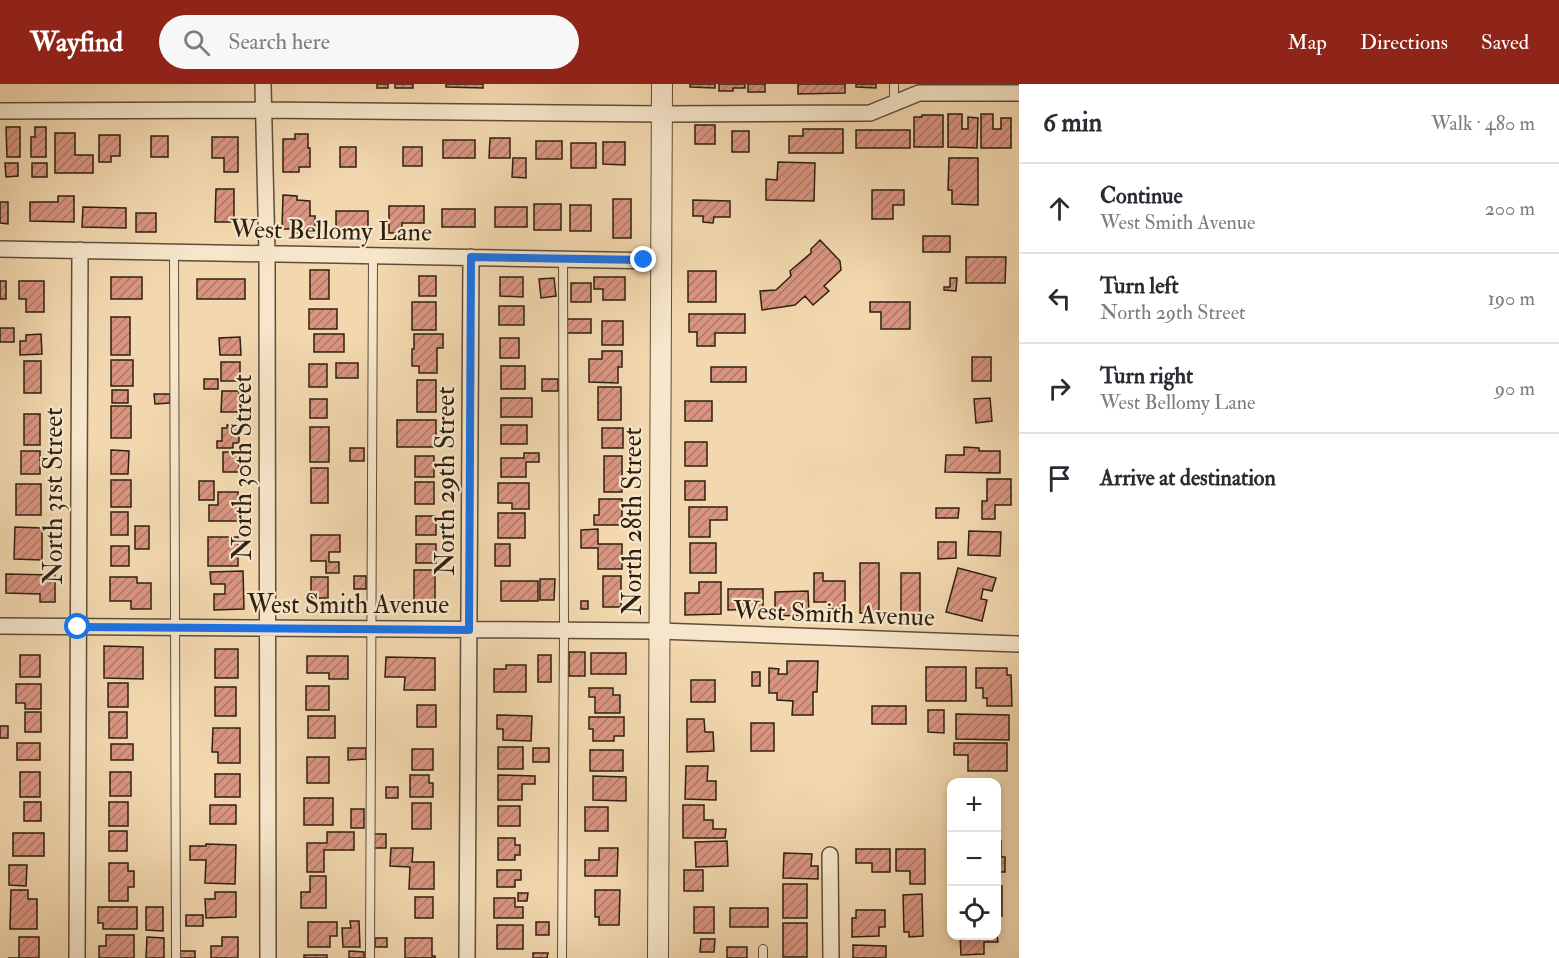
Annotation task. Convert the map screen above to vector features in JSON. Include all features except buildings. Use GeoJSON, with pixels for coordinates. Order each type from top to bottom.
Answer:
{"type":"FeatureCollection","features":[{"type":"Feature","properties":{"kind":"street","name":"North 30th Street"},"geometry":{"type":"LineString","coordinates":[[263,84],[267,254],[268,958]]}},
{"type":"Feature","properties":{"kind":"street","name":"North 28th Street"},"geometry":{"type":"LineString","coordinates":[[658,958],[662,84]]}},
{"type":"Feature","properties":{"kind":"street"},"geometry":{"type":"LineString","coordinates":[[0,111],[870,113],[919,93],[941,88],[1019,93]]}},
{"type":"Feature","properties":{"kind":"street","name":"West Bellomy Lane"},"geometry":{"type":"LineString","coordinates":[[0,249],[661,261]]}},
{"type":"Feature","properties":{"kind":"street","name":"North 31st Street"},"geometry":{"type":"LineString","coordinates":[[76,958],[80,250]]}},
{"type":"Feature","properties":{"kind":"street","name":"North 29th Street"},"geometry":{"type":"LineString","coordinates":[[467,958],[471,257]]}},
{"type":"Feature","properties":{"kind":"street","name":"West Smith Avenue"},"geometry":{"type":"LineString","coordinates":[[0,626],[659,632],[1019,644]]}},
{"type":"Feature","properties":{"kind":"street"},"geometry":{"type":"LineString","coordinates":[[830,855],[831,958]]}},
{"type":"Feature","properties":{"kind":"lane"},"geometry":{"type":"LineString","coordinates":[[894,84],[894,104]]}},
{"type":"Feature","properties":{"kind":"lane"},"geometry":{"type":"LineString","coordinates":[[174,252],[176,958]]}},
{"type":"Feature","properties":{"kind":"lane"},"geometry":{"type":"LineString","coordinates":[[370,958],[373,255]]}},
{"type":"Feature","properties":{"kind":"lane"},"geometry":{"type":"LineString","coordinates":[[562,958],[564,259]]}},
{"type":"Feature","properties":{"kind":"route"},"geometry":{"type":"LineString","coordinates":[[78,627],[469,630],[471,257],[644,260]]}}]}
